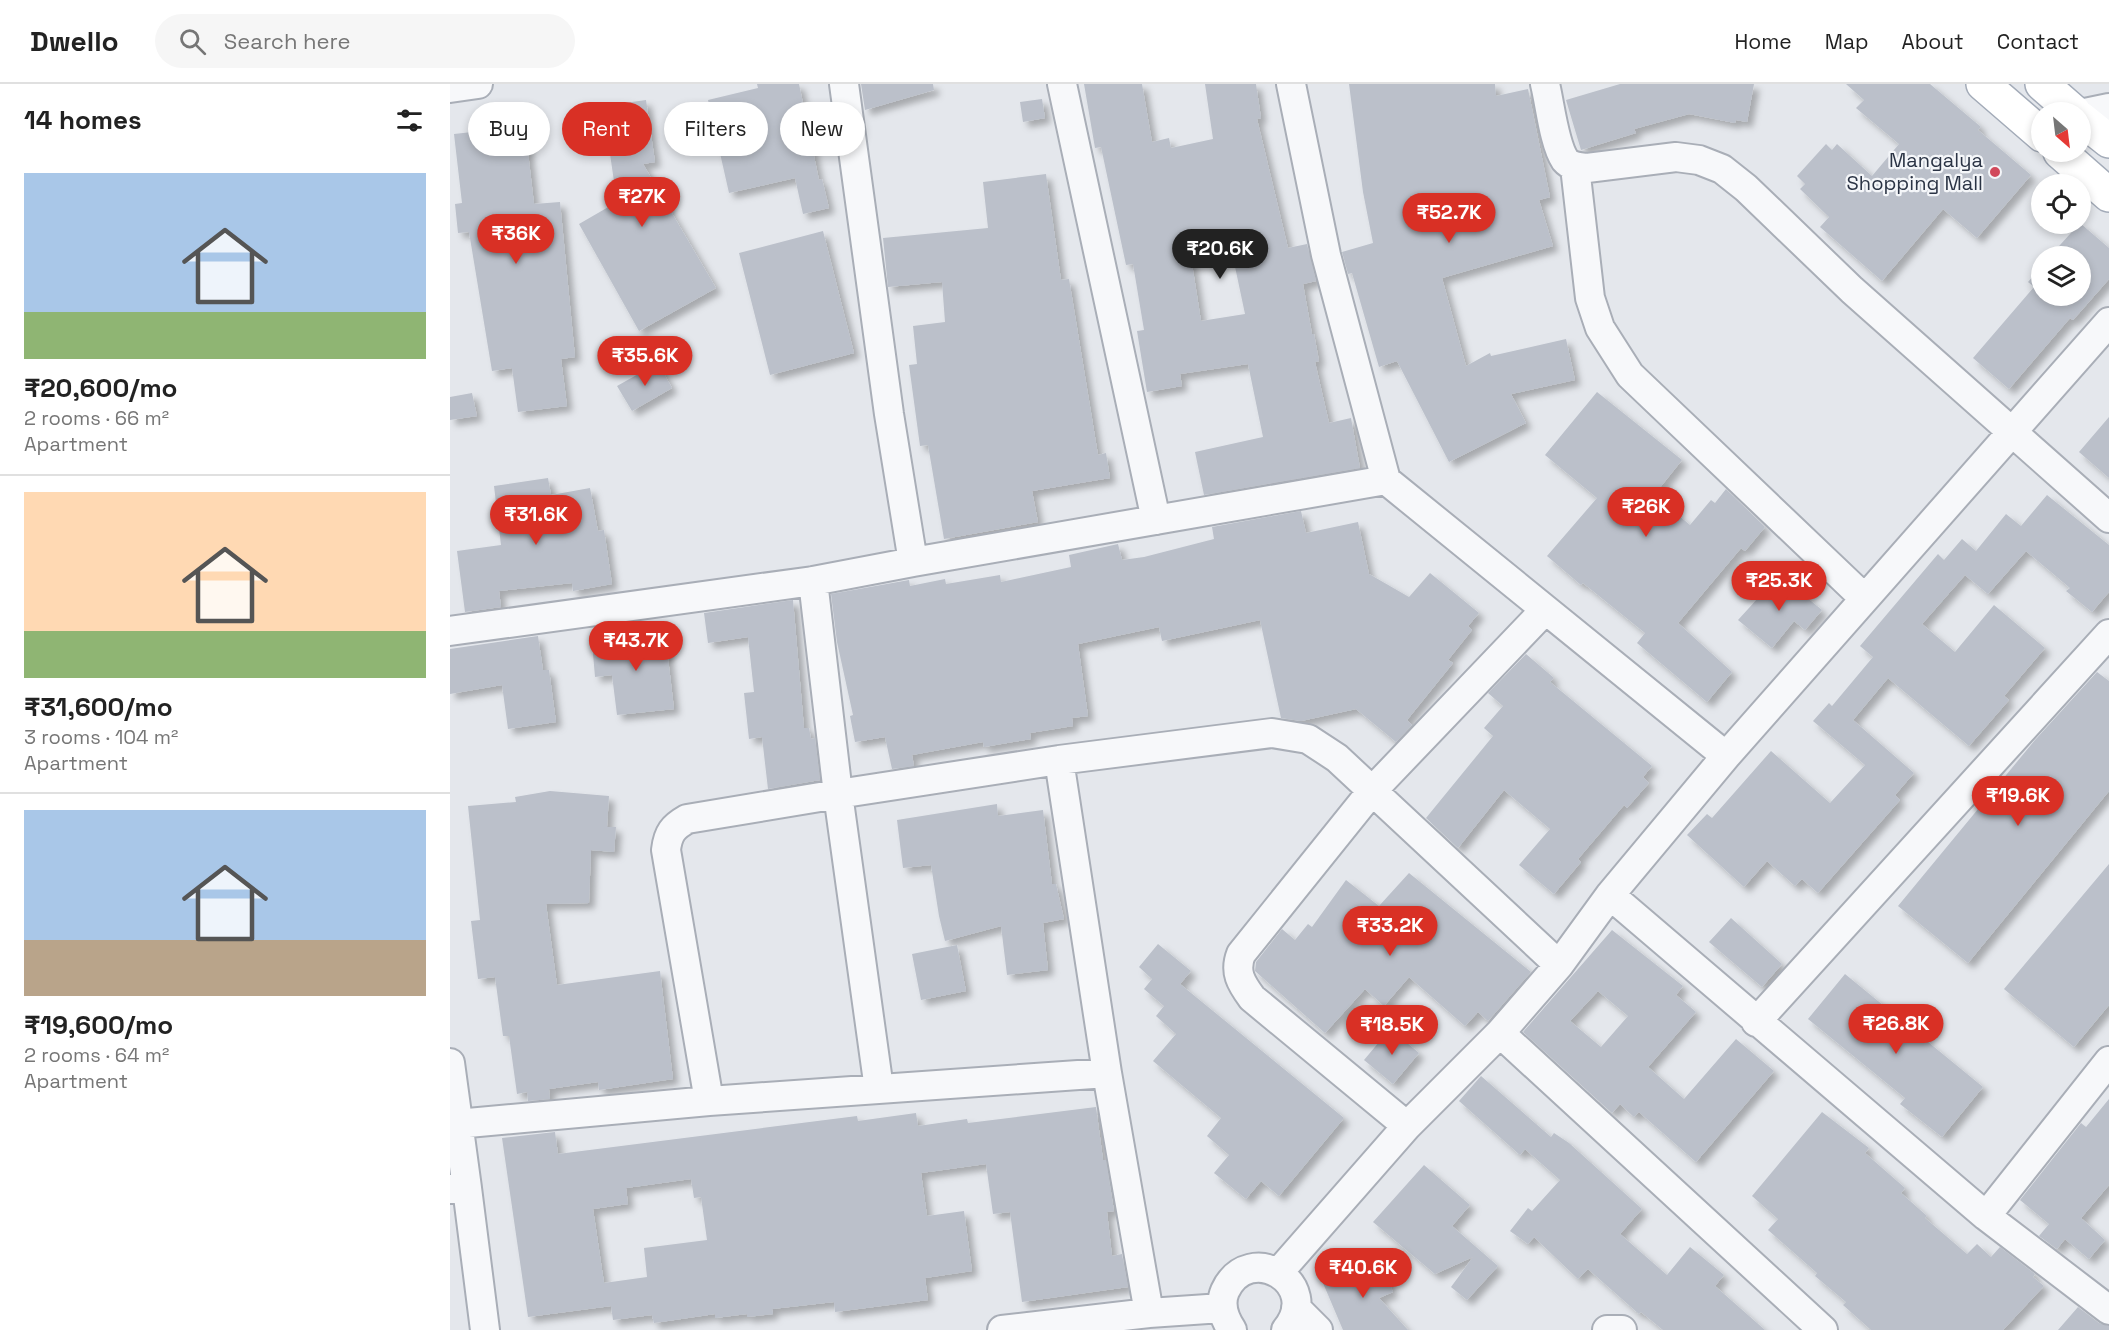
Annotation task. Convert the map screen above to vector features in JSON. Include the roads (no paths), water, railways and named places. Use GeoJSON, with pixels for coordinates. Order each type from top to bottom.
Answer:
{"type":"FeatureCollection","features":[{"type":"Feature","properties":{"kind":"main road"},"geometry":{"type":"LineString","coordinates":[[1983,84],[2031,125]]}},
{"type":"Feature","properties":{"kind":"main road"},"geometry":{"type":"LineString","coordinates":[[2042,84],[2063,102]]}},
{"type":"Feature","properties":{"kind":"main road"},"geometry":{"type":"LineString","coordinates":[[2091,125],[2109,141]]}},
{"type":"Feature","properties":{"kind":"main road"},"geometry":{"type":"LineString","coordinates":[[2071,162],[2109,195]]}},
{"type":"Feature","properties":{"kind":"street"},"geometry":{"type":"LineString","coordinates":[[844,84],[889,414],[913,562]]}},
{"type":"Feature","properties":{"kind":"street"},"geometry":{"type":"LineString","coordinates":[[1062,84],[1156,520]]}},
{"type":"Feature","properties":{"kind":"street"},"geometry":{"type":"LineString","coordinates":[[1291,84],[1326,255],[1386,480],[1726,756]]}},
{"type":"Feature","properties":{"kind":"street"},"geometry":{"type":"LineString","coordinates":[[1545,84],[1560,150],[1566,161],[1575,167],[1587,168],[1676,157],[1699,160],[1722,169],[1746,188],[1852,290],[2109,518]]}},
{"type":"Feature","properties":{"kind":"street"},"geometry":{"type":"LineString","coordinates":[[2091,113],[2109,108]]}},
{"type":"Feature","properties":{"kind":"street"},"geometry":{"type":"LineString","coordinates":[[1575,167],[1590,298],[1612,350],[1630,375],[1863,597]]}},
{"type":"Feature","properties":{"kind":"street"},"geometry":{"type":"LineString","coordinates":[[1279,1272],[1407,1126],[1500,1034],[1559,965],[1610,895],[1726,756],[1863,597],[2109,322]]}},
{"type":"Feature","properties":{"kind":"street"},"geometry":{"type":"LineString","coordinates":[[450,631],[813,581],[1386,480]]}},
{"type":"Feature","properties":{"kind":"street"},"geometry":{"type":"LineString","coordinates":[[813,581],[838,794],[879,1089]]}},
{"type":"Feature","properties":{"kind":"street"},"geometry":{"type":"LineString","coordinates":[[1407,1126],[1252,998],[1239,978],[1237,966],[1241,954],[1372,791],[1545,610]]}},
{"type":"Feature","properties":{"kind":"street"},"geometry":{"type":"LineString","coordinates":[[1756,1022],[2109,634]]}},
{"type":"Feature","properties":{"kind":"street"},"geometry":{"type":"LineString","coordinates":[[709,1101],[666,850],[667,836],[674,826],[687,819],[838,794],[1059,760],[1272,733],[1308,739],[1337,758],[1559,965]]}},
{"type":"Feature","properties":{"kind":"street"},"geometry":{"type":"LineString","coordinates":[[1059,760],[1107,1073],[1149,1313]]}},
{"type":"Feature","properties":{"kind":"street"},"geometry":{"type":"LineString","coordinates":[[1610,895],[1986,1216],[2109,1310]]}},
{"type":"Feature","properties":{"kind":"street"},"geometry":{"type":"LineString","coordinates":[[1500,1034],[1823,1330]]}},
{"type":"Feature","properties":{"kind":"street"},"geometry":{"type":"LineString","coordinates":[[1986,1216],[2109,1060]]}},
{"type":"Feature","properties":{"kind":"street"},"geometry":{"type":"LineString","coordinates":[[450,1063],[457,1124],[459,1189],[485,1330]]}},
{"type":"Feature","properties":{"kind":"street"},"geometry":{"type":"LineString","coordinates":[[457,1124],[709,1101],[1107,1073]]}},
{"type":"Feature","properties":{"kind":"street"},"geometry":{"type":"LineString","coordinates":[[1002,1330],[1149,1313],[1227,1319],[1224,1294],[1230,1282],[1239,1273],[1252,1268],[1266,1268],[1279,1272],[1294,1289],[1291,1319],[1318,1330]]}},
{"type":"Feature","properties":{"kind":"street"},"geometry":{"type":"LineString","coordinates":[[1607,1330],[1614,1328],[1622,1330]]}},
{"type":"Feature","properties":{"kind":"place","name":"Mangalya Shopping Mall"},"geometry":{"type":"Point","coordinates":[1995,172]}}]}
